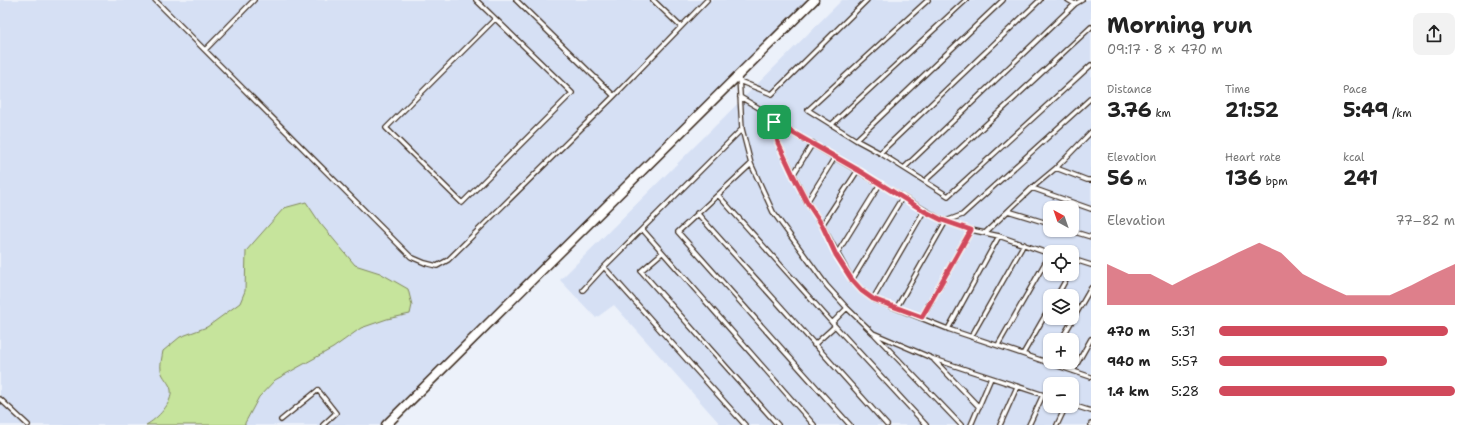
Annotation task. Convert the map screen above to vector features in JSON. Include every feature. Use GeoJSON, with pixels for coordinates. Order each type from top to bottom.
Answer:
{"type":"FeatureCollection","features":[{"type":"Feature","properties":{"kind":"street"},"geometry":{"type":"LineString","coordinates":[[386,425],[739,78],[814,0]]}},
{"type":"Feature","properties":{"kind":"lane"},"geometry":{"type":"LineString","coordinates":[[155,0],[411,257],[437,266],[448,260],[614,96],[707,0]]}},
{"type":"Feature","properties":{"kind":"lane"},"geometry":{"type":"LineString","coordinates":[[205,50],[254,0]]}},
{"type":"Feature","properties":{"kind":"lane"},"geometry":{"type":"LineString","coordinates":[[476,0],[495,18],[572,93],[462,203],[386,128],[495,18]]}},
{"type":"Feature","properties":{"kind":"lane"},"geometry":{"type":"LineString","coordinates":[[516,0],[614,96]]}},
{"type":"Feature","properties":{"kind":"lane"},"geometry":{"type":"LineString","coordinates":[[653,0],[681,27]]}},
{"type":"Feature","properties":{"kind":"lane"},"geometry":{"type":"LineString","coordinates":[[867,0],[772,94],[739,78],[742,129],[751,164],[773,212],[827,286],[846,308],[873,333],[961,425]]}},
{"type":"Feature","properties":{"kind":"lane"},"geometry":{"type":"LineString","coordinates":[[928,0],[808,110],[948,196],[1091,65]]}},
{"type":"Feature","properties":{"kind":"lane"},"geometry":{"type":"LineString","coordinates":[[832,125],[966,0]]}},
{"type":"Feature","properties":{"kind":"lane"},"geometry":{"type":"LineString","coordinates":[[856,140],[1003,0]]}},
{"type":"Feature","properties":{"kind":"lane"},"geometry":{"type":"LineString","coordinates":[[880,153],[1040,0]]}},
{"type":"Feature","properties":{"kind":"lane"},"geometry":{"type":"LineString","coordinates":[[1068,0],[1075,4]]}},
{"type":"Feature","properties":{"kind":"lane"},"geometry":{"type":"LineString","coordinates":[[904,168],[1075,4],[1082,0]]}},
{"type":"Feature","properties":{"kind":"lane"},"geometry":{"type":"LineString","coordinates":[[925,182],[1091,27]]}},
{"type":"Feature","properties":{"kind":"lane"},"geometry":{"type":"LineString","coordinates":[[740,97],[758,108],[774,122],[813,143],[924,211],[942,220],[971,230],[999,236],[1043,251]]}},
{"type":"Feature","properties":{"kind":"lane"},"geometry":{"type":"LineString","coordinates":[[897,307],[946,221],[962,215],[1091,98]]}},
{"type":"Feature","properties":{"kind":"lane"},"geometry":{"type":"LineString","coordinates":[[774,122],[778,143],[807,202],[822,225],[836,255],[852,280],[862,291],[873,299],[897,307],[948,329],[1043,360]]}},
{"type":"Feature","properties":{"kind":"lane"},"geometry":{"type":"LineString","coordinates":[[583,290],[742,129]]}},
{"type":"Feature","properties":{"kind":"lane"},"geometry":{"type":"LineString","coordinates":[[985,233],[1032,188],[1056,168],[1091,132]]}},
{"type":"Feature","properties":{"kind":"lane"},"geometry":{"type":"LineString","coordinates":[[793,175],[813,143]]}},
{"type":"Feature","properties":{"kind":"lane"},"geometry":{"type":"LineString","coordinates":[[807,202],[834,157]]}},
{"type":"Feature","properties":{"kind":"lane"},"geometry":{"type":"LineString","coordinates":[[751,164],[678,232],[850,425]]}},
{"type":"Feature","properties":{"kind":"lane"},"geometry":{"type":"LineString","coordinates":[[1056,168],[1087,180],[1091,180]]}},
{"type":"Feature","properties":{"kind":"lane"},"geometry":{"type":"LineString","coordinates":[[822,225],[858,170]]}},
{"type":"Feature","properties":{"kind":"lane"},"geometry":{"type":"LineString","coordinates":[[836,255],[880,184]]}},
{"type":"Feature","properties":{"kind":"lane"},"geometry":{"type":"LineString","coordinates":[[1032,188],[1091,209]]}},
{"type":"Feature","properties":{"kind":"lane"},"geometry":{"type":"LineString","coordinates":[[718,195],[833,324],[926,425]]}},
{"type":"Feature","properties":{"kind":"lane"},"geometry":{"type":"LineString","coordinates":[[852,280],[902,198]]}},
{"type":"Feature","properties":{"kind":"lane"},"geometry":{"type":"LineString","coordinates":[[873,299],[924,211]]}},
{"type":"Feature","properties":{"kind":"lane"},"geometry":{"type":"LineString","coordinates":[[1008,211],[1043,222]]}},
{"type":"Feature","properties":{"kind":"lane"},"geometry":{"type":"LineString","coordinates":[[697,213],[886,425]]}},
{"type":"Feature","properties":{"kind":"lane"},"geometry":{"type":"LineString","coordinates":[[643,230],[814,425]]}},
{"type":"Feature","properties":{"kind":"lane"},"geometry":{"type":"LineString","coordinates":[[922,317],[971,230]]}},
{"type":"Feature","properties":{"kind":"lane"},"geometry":{"type":"LineString","coordinates":[[1079,233],[1091,237]]}},
{"type":"Feature","properties":{"kind":"lane"},"geometry":{"type":"LineString","coordinates":[[948,329],[999,236]]}},
{"type":"Feature","properties":{"kind":"lane"},"geometry":{"type":"LineString","coordinates":[[971,337],[1024,244]]}},
{"type":"Feature","properties":{"kind":"lane"},"geometry":{"type":"LineString","coordinates":[[662,253],[641,271],[778,425]]}},
{"type":"Feature","properties":{"kind":"lane"},"geometry":{"type":"LineString","coordinates":[[1079,262],[1091,265]]}},
{"type":"Feature","properties":{"kind":"lane"},"geometry":{"type":"LineString","coordinates":[[998,345],[1043,266]]}},
{"type":"Feature","properties":{"kind":"lane"},"geometry":{"type":"LineString","coordinates":[[604,268],[745,425]]}},
{"type":"Feature","properties":{"kind":"lane"},"geometry":{"type":"LineString","coordinates":[[1064,333],[1091,288]]}},
{"type":"Feature","properties":{"kind":"lane"},"geometry":{"type":"LineString","coordinates":[[814,345],[846,308]]}},
{"type":"Feature","properties":{"kind":"lane"},"geometry":{"type":"LineString","coordinates":[[1023,354],[1043,319]]}},
{"type":"Feature","properties":{"kind":"lane"},"geometry":{"type":"LineString","coordinates":[[873,333],[934,359],[1043,395],[1029,425]]}},
{"type":"Feature","properties":{"kind":"lane"},"geometry":{"type":"LineString","coordinates":[[1073,371],[1091,339]]}},
{"type":"Feature","properties":{"kind":"lane"},"geometry":{"type":"LineString","coordinates":[[934,359],[979,407]]}},
{"type":"Feature","properties":{"kind":"lane"},"geometry":{"type":"LineString","coordinates":[[1067,369],[1091,377]]}},
{"type":"Feature","properties":{"kind":"lane"},"geometry":{"type":"LineString","coordinates":[[971,425],[991,378]]}},
{"type":"Feature","properties":{"kind":"lane"},"geometry":{"type":"LineString","coordinates":[[1000,425],[1017,387]]}},
{"type":"Feature","properties":{"kind":"lane"},"geometry":{"type":"LineString","coordinates":[[282,420],[318,390],[336,413],[322,425]]}},
{"type":"Feature","properties":{"kind":"lane"},"geometry":{"type":"LineString","coordinates":[[0,399],[28,425]]}},
{"type":"Feature","properties":{"kind":"lane"},"geometry":{"type":"LineString","coordinates":[[1079,407],[1091,411]]}},
{"type":"Feature","properties":{"kind":"lane"},"geometry":{"type":"LineString","coordinates":[[1057,425],[1063,413]]}},
{"type":"Feature","properties":{"kind":"shaded area"},"geometry":{"type":"Polygon","coordinates":[[[0,0],[814,0],[386,425],[0,425],[0,0]]]}},
{"type":"Feature","properties":{"kind":"shaded area"},"geometry":{"type":"Polygon","coordinates":[[[842,0],[1091,0],[1091,425],[721,425],[614,305],[596,318],[560,280],[842,0]]]}},
{"type":"Feature","properties":{"kind":"green space"},"geometry":{"type":"Polygon","coordinates":[[[306,202],[320,223],[355,265],[380,273],[408,289],[412,305],[410,314],[387,319],[361,328],[333,348],[275,380],[259,397],[245,425],[146,425],[155,419],[163,410],[171,395],[168,382],[161,370],[163,351],[180,337],[207,327],[240,303],[245,291],[246,251],[284,208],[306,202]]]}},
{"type":"Feature","properties":{"kind":"route"},"geometry":{"type":"LineString","coordinates":[[774,122],[813,143],[924,211],[942,220],[971,230],[922,317],[873,299],[862,291],[852,280],[836,255],[822,225],[807,202],[793,175],[778,143],[774,122]]}}]}
